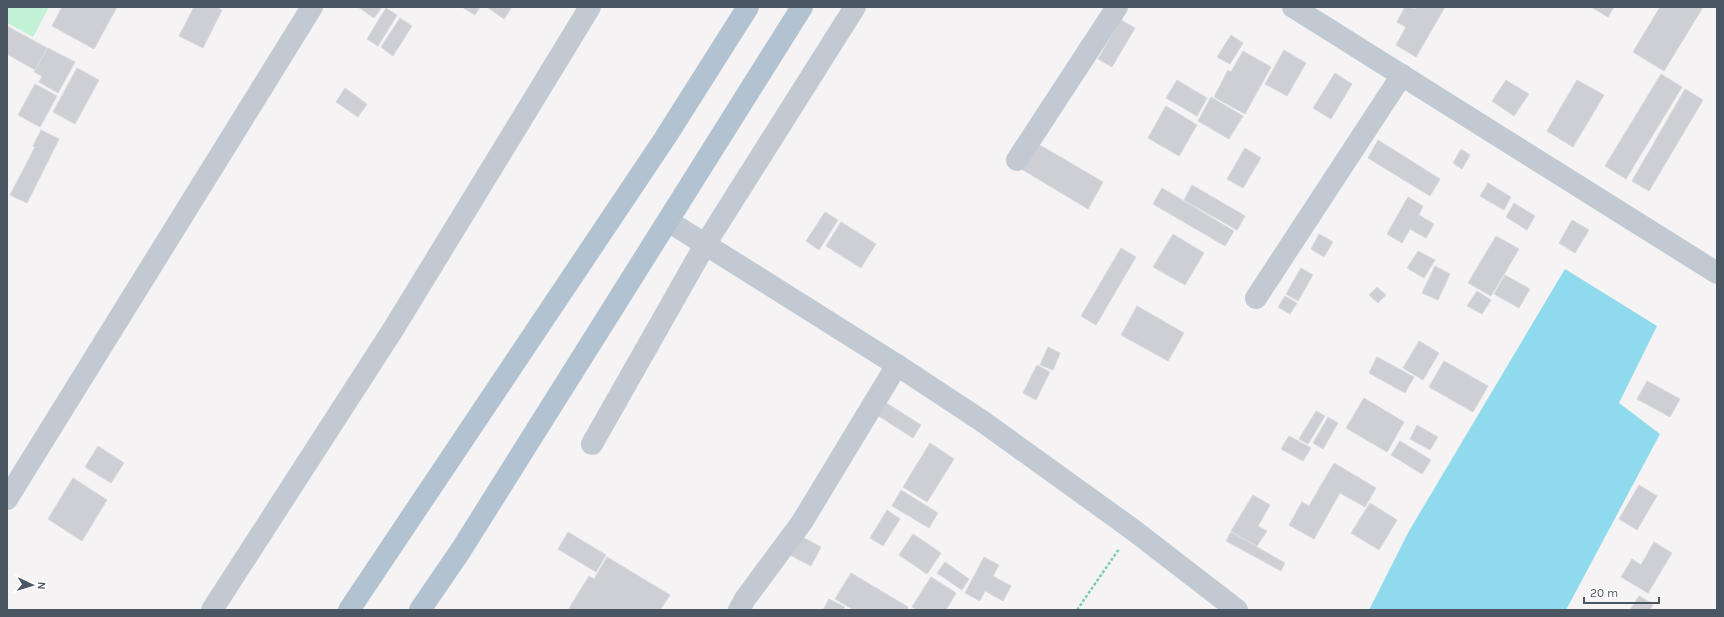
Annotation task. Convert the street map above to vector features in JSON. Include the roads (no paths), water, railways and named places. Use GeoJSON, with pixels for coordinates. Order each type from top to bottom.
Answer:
{"type":"FeatureCollection","features":[{"type":"Feature","properties":{"kind":"main road"},"geometry":{"type":"LineString","coordinates":[[349,610],[665,138],[748,7]]}},
{"type":"Feature","properties":{"kind":"main road"},"geometry":{"type":"LineString","coordinates":[[420,610],[461,550],[802,7]]}},
{"type":"Feature","properties":{"kind":"street"},"geometry":{"type":"LineString","coordinates":[[212,610],[394,328],[590,7]]}},
{"type":"Feature","properties":{"kind":"street"},"geometry":{"type":"LineString","coordinates":[[592,444],[706,243],[855,7]]}},
{"type":"Feature","properties":{"kind":"street"},"geometry":{"type":"LineString","coordinates":[[1016,160],[1117,7]]}},
{"type":"Feature","properties":{"kind":"street"},"geometry":{"type":"LineString","coordinates":[[1293,7],[1717,273]]}},
{"type":"Feature","properties":{"kind":"street"},"geometry":{"type":"LineString","coordinates":[[7,499],[303,10]]}},
{"type":"Feature","properties":{"kind":"street"},"geometry":{"type":"LineString","coordinates":[[1256,298],[1402,75]]}},
{"type":"Feature","properties":{"kind":"street"},"geometry":{"type":"LineString","coordinates":[[668,221],[706,243],[982,421],[1132,529],[1237,610]]}},
{"type":"Feature","properties":{"kind":"street"},"geometry":{"type":"LineString","coordinates":[[738,610],[802,522],[897,365]]}},
{"type":"Feature","properties":{"kind":"water"},"geometry":{"type":"Polygon","coordinates":[[[1565,269],[1657,326],[1619,403],[1660,434],[1566,610],[1369,610],[1409,531],[1565,269]]]}}]}
